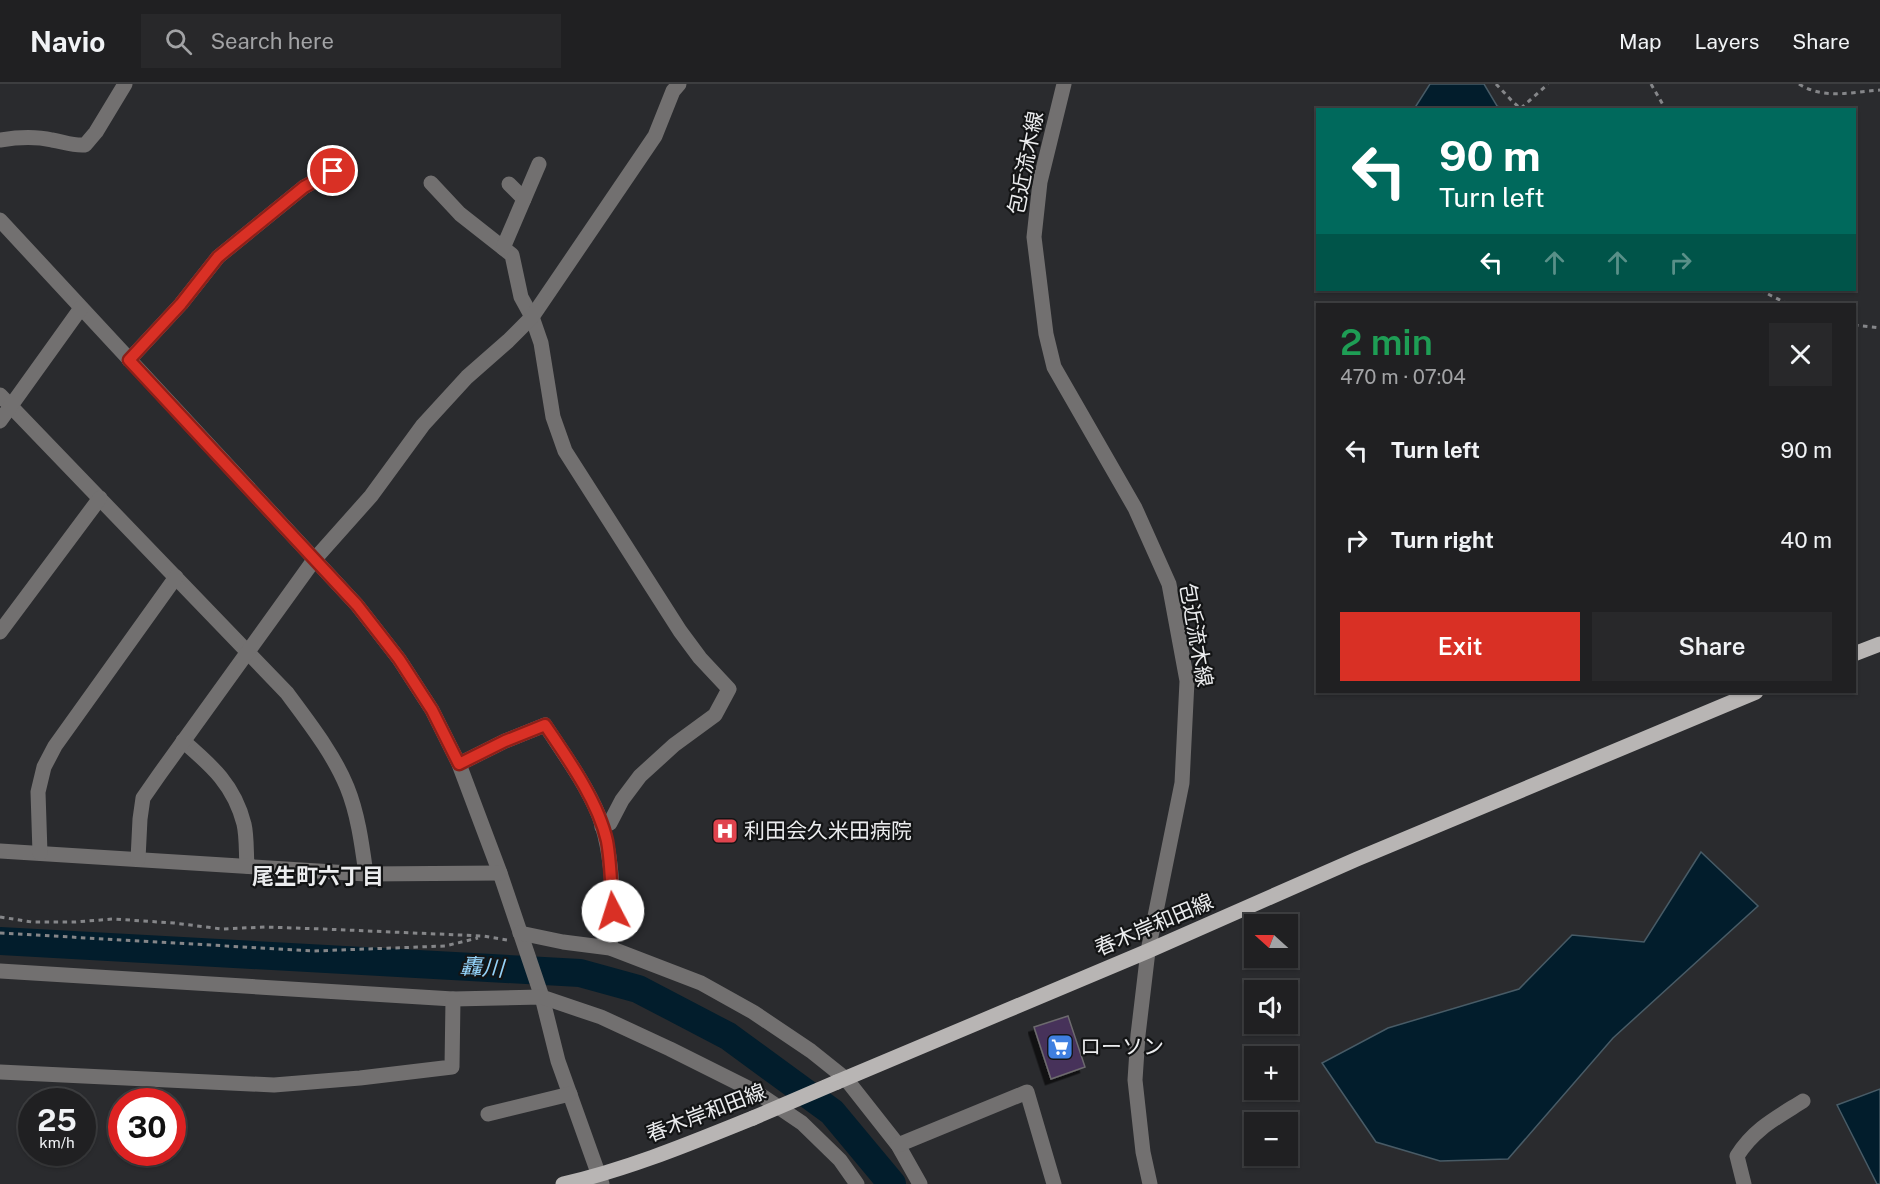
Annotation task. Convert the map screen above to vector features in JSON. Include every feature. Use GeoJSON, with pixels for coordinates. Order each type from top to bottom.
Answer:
{"type":"FeatureCollection","features":[{"type":"Feature","properties":{"kind":"main road"},"geometry":{"type":"LineString","coordinates":[[1856,653],[1880,644]]}},
{"type":"Feature","properties":{"kind":"main road","name":"春木岸和田線"},"geometry":{"type":"LineString","coordinates":[[563,1184],[601,1180],[753,1119],[1148,951],[1357,859],[1754,693]]}},
{"type":"Feature","properties":{"kind":"street"},"geometry":{"type":"LineString","coordinates":[[0,140],[24,137],[52,140],[74,146],[85,145],[96,132],[125,84]]}},
{"type":"Feature","properties":{"kind":"street"},"geometry":{"type":"LineString","coordinates":[[138,859],[140,819],[144,798],[183,741],[314,560],[371,496],[423,425],[466,377],[532,317],[655,136],[673,91],[679,84]]}},
{"type":"Feature","properties":{"kind":"street","name":"包近流木線"},"geometry":{"type":"LineString","coordinates":[[1064,84],[1040,182],[1035,237],[1046,334],[1054,367],[1135,508],[1169,584],[1187,681],[1182,783],[1148,951],[1138,1035],[1136,1080],[1143,1152],[1150,1184]]}},
{"type":"Feature","properties":{"kind":"street"},"geometry":{"type":"LineString","coordinates":[[129,360],[181,304],[218,257],[304,187],[348,163]]}},
{"type":"Feature","properties":{"kind":"street"},"geometry":{"type":"LineString","coordinates":[[503,248],[539,164]]}},
{"type":"Feature","properties":{"kind":"street"},"geometry":{"type":"LineString","coordinates":[[431,183],[460,214],[512,255],[521,297],[532,317],[541,344],[553,417],[565,451],[680,631],[699,658],[729,689],[715,715],[674,745],[640,776],[622,800],[610,823],[602,827]]}},
{"type":"Feature","properties":{"kind":"street"},"geometry":{"type":"LineString","coordinates":[[509,184],[524,199]]}},
{"type":"Feature","properties":{"kind":"street"},"geometry":{"type":"LineString","coordinates":[[0,220],[357,605],[399,659],[432,710],[459,764],[500,873],[540,993],[558,1061],[601,1180]]}},
{"type":"Feature","properties":{"kind":"street"},"geometry":{"type":"LineString","coordinates":[[0,422],[81,308]]}},
{"type":"Feature","properties":{"kind":"street"},"geometry":{"type":"LineString","coordinates":[[0,394],[287,693],[324,742],[348,788],[360,835],[366,874]]}},
{"type":"Feature","properties":{"kind":"street"},"geometry":{"type":"LineString","coordinates":[[0,632],[100,498]]}},
{"type":"Feature","properties":{"kind":"street"},"geometry":{"type":"LineString","coordinates":[[40,853],[38,792],[44,767],[55,746],[176,577]]}},
{"type":"Feature","properties":{"kind":"street"},"geometry":{"type":"LineString","coordinates":[[459,764],[505,741],[545,725],[573,767],[598,815],[607,841],[613,911],[610,948]]}},
{"type":"Feature","properties":{"kind":"street"},"geometry":{"type":"LineString","coordinates":[[183,741],[212,766],[232,790],[244,825],[247,866]]}},
{"type":"Feature","properties":{"kind":"street"},"geometry":{"type":"LineString","coordinates":[[0,850],[366,874],[500,873]]}},
{"type":"Feature","properties":{"kind":"street"},"geometry":{"type":"LineString","coordinates":[[522,938],[610,948],[701,983],[753,1012],[811,1051],[841,1081],[898,1145],[920,1184]]}},
{"type":"Feature","properties":{"kind":"street"},"geometry":{"type":"LineString","coordinates":[[0,971],[453,999],[540,993],[601,1017],[756,1092],[802,1124],[840,1160],[857,1184]]}},
{"type":"Feature","properties":{"kind":"street"},"geometry":{"type":"LineString","coordinates":[[0,1072],[274,1085],[452,1067],[453,999]]}},
{"type":"Feature","properties":{"kind":"street"},"geometry":{"type":"LineString","coordinates":[[898,1145],[1027,1092],[1054,1184]]}},
{"type":"Feature","properties":{"kind":"street"},"geometry":{"type":"LineString","coordinates":[[488,1114],[570,1094]]}},
{"type":"Feature","properties":{"kind":"street"},"geometry":{"type":"LineString","coordinates":[[1744,1184],[1737,1156],[1746,1142],[1762,1127],[1803,1101]]}},
{"type":"Feature","properties":{"kind":"path"},"geometry":{"type":"LineString","coordinates":[[1496,84],[1521,108]]}},
{"type":"Feature","properties":{"kind":"path"},"geometry":{"type":"LineString","coordinates":[[1523,108],[1548,84]]}},
{"type":"Feature","properties":{"kind":"path"},"geometry":{"type":"LineString","coordinates":[[1651,84],[1665,108]]}},
{"type":"Feature","properties":{"kind":"path"},"geometry":{"type":"LineString","coordinates":[[1799,84],[1819,93],[1836,94],[1880,90]]}},
{"type":"Feature","properties":{"kind":"path"},"geometry":{"type":"LineString","coordinates":[[1762,291],[1786,303]]}},
{"type":"Feature","properties":{"kind":"path"},"geometry":{"type":"LineString","coordinates":[[1856,325],[1880,328]]}},
{"type":"Feature","properties":{"kind":"path"},"geometry":{"type":"LineString","coordinates":[[0,917],[32,922],[113,919],[222,929],[311,928],[522,938]]}},
{"type":"Feature","properties":{"kind":"path"},"geometry":{"type":"LineString","coordinates":[[0,933],[314,951],[445,946],[483,936]]}},
{"type":"Feature","properties":{"kind":"water"},"geometry":{"type":"Polygon","coordinates":[[[1430,84],[1484,84],[1497,106],[1501,108],[1415,108],[1430,84]]]}},
{"type":"Feature","properties":{"kind":"water"},"geometry":{"type":"Polygon","coordinates":[[[1701,852],[1758,906],[1613,1038],[1508,1159],[1440,1161],[1376,1142],[1322,1063],[1388,1028],[1519,989],[1572,935],[1644,942],[1701,852]]]}},
{"type":"Feature","properties":{"kind":"water"},"geometry":{"type":"Polygon","coordinates":[[[1880,1089],[1880,1184],[1877,1184],[1837,1105],[1880,1089]]]}},
{"type":"Feature","properties":{"kind":"building","name":"ローソン"},"geometry":{"type":"Polygon","coordinates":[[[1068,1016],[1085,1067],[1051,1079],[1034,1027],[1068,1016]]]}},
{"type":"Feature","properties":{"kind":"waterway","name":"轟川"},"geometry":{"type":"LineString","coordinates":[[0,941],[580,973],[638,989],[728,1036],[832,1112],[892,1184]]}},
{"type":"Feature","properties":{"kind":"place","name":"利田会久米田病院"},"geometry":{"type":"Point","coordinates":[725,831]}},
{"type":"Feature","properties":{"kind":"place","name":"ローソン"},"geometry":{"type":"Point","coordinates":[1060,1047]}},
{"type":"Feature","properties":{"kind":"district","name":"尾生町六丁目"},"geometry":{"type":"Point","coordinates":[318,876]}},
{"type":"Feature","properties":{"kind":"route"},"geometry":{"type":"LineString","coordinates":[[333,171],[304,187],[218,257],[181,304],[129,360],[357,605],[399,659],[432,710],[459,764],[505,741],[545,725],[573,767],[598,815],[607,841],[613,911]]}}]}
